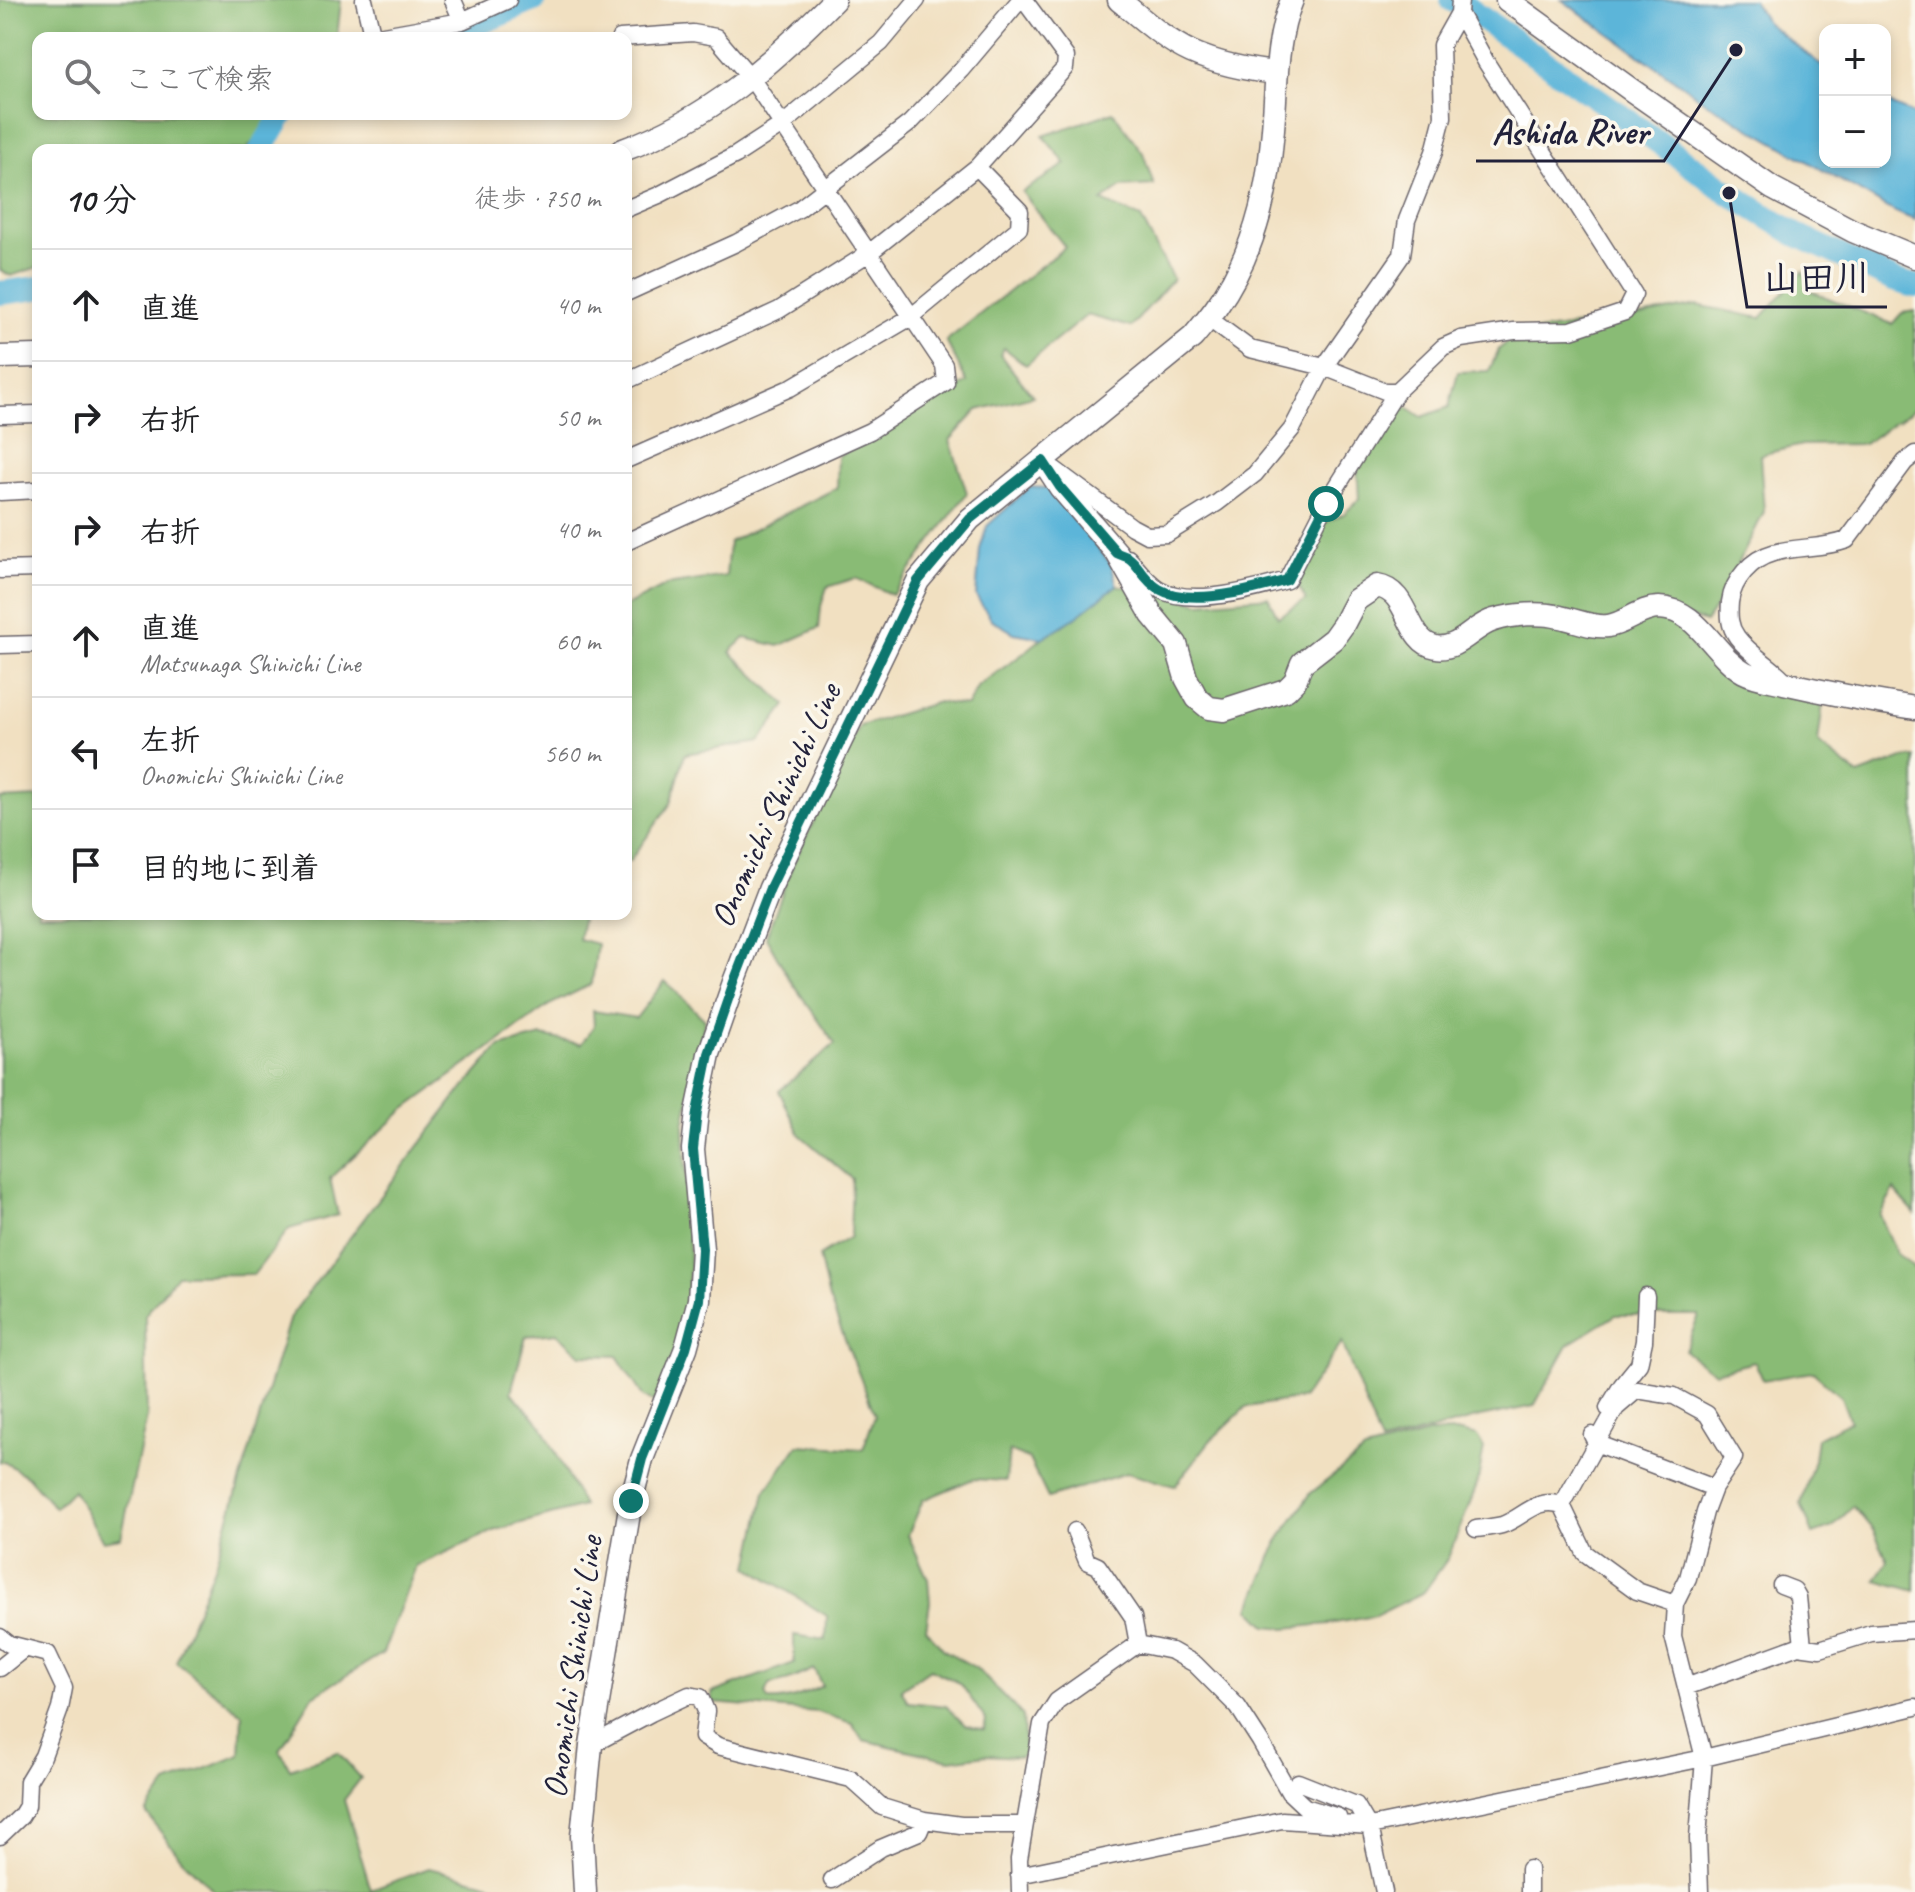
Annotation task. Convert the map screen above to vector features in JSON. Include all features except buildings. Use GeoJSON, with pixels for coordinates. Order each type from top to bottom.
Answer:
{"type":"FeatureCollection","features":[{"type":"Feature","properties":{"kind":"main road"},"geometry":{"type":"LineString","coordinates":[[632,147],[702,113],[751,78],[789,46],[834,0]]}},
{"type":"Feature","properties":{"kind":"main road"},"geometry":{"type":"LineString","coordinates":[[1119,0],[1191,52],[1244,70],[1277,73]]}},
{"type":"Feature","properties":{"kind":"main road","name":"Onomichi Shinichi Line"},"geometry":{"type":"LineString","coordinates":[[585,1892],[582,1836],[591,1745],[631,1501],[642,1459],[686,1348],[699,1300],[702,1249],[695,1189],[694,1136],[709,1054],[734,982],[770,888],[918,581],[970,519],[1193,337],[1235,277],[1261,209],[1272,143],[1281,40],[1292,0]]}},
{"type":"Feature","properties":{"kind":"main road"},"geometry":{"type":"LineString","coordinates":[[1507,0],[1772,188],[1853,231],[1915,257]]}},
{"type":"Feature","properties":{"kind":"main road"},"geometry":{"type":"LineString","coordinates":[[0,357],[32,356]]}},
{"type":"Feature","properties":{"kind":"main road"},"geometry":{"type":"LineString","coordinates":[[1043,461],[1060,487],[1117,553],[1152,615],[1176,644],[1186,678],[1197,698],[1209,708],[1224,710],[1286,690],[1295,681],[1302,663],[1333,639],[1356,600],[1377,586],[1387,587],[1397,596],[1426,645],[1440,648],[1456,644],[1477,627],[1494,620],[1528,615],[1557,616],[1589,625],[1607,626],[1625,621],[1644,610],[1661,608],[1694,621],[1728,660],[1745,673],[1835,695],[1915,708]]}},
{"type":"Feature","properties":{"kind":"street"},"geometry":{"type":"LineString","coordinates":[[364,0],[371,32]]}},
{"type":"Feature","properties":{"kind":"street"},"geometry":{"type":"LineString","coordinates":[[453,0],[462,21]]}},
{"type":"Feature","properties":{"kind":"street"},"geometry":{"type":"LineString","coordinates":[[400,32],[462,21],[508,0]]}},
{"type":"Feature","properties":{"kind":"street"},"geometry":{"type":"LineString","coordinates":[[632,206],[736,155],[782,125],[881,43],[917,0]]}},
{"type":"Feature","properties":{"kind":"street"},"geometry":{"type":"LineString","coordinates":[[632,290],[736,243],[799,209],[910,123],[1022,0],[1066,57],[1065,68],[977,167],[869,253],[779,310],[632,378]]}},
{"type":"Feature","properties":{"kind":"street"},"geometry":{"type":"LineString","coordinates":[[1043,461],[1147,535],[1167,534],[1217,503],[1255,474],[1292,429],[1324,367],[1402,255],[1407,220],[1434,152],[1443,117],[1441,45],[1460,6]]}},
{"type":"Feature","properties":{"kind":"street"},"geometry":{"type":"LineString","coordinates":[[1117,553],[1129,558],[1146,580],[1180,597],[1248,592],[1287,580],[1326,504],[1397,391],[1443,347],[1461,339],[1514,331],[1571,330],[1625,312],[1634,294],[1486,62],[1460,6]]}},
{"type":"Feature","properties":{"kind":"street"},"geometry":{"type":"LineString","coordinates":[[632,37],[693,33],[716,37],[751,78],[944,365],[946,382],[870,431],[632,539]]}},
{"type":"Feature","properties":{"kind":"street"},"geometry":{"type":"LineString","coordinates":[[632,457],[790,388],[911,317],[1019,228],[1020,211],[977,167]]}},
{"type":"Feature","properties":{"kind":"street"},"geometry":{"type":"LineString","coordinates":[[1208,318],[1250,349],[1324,367],[1385,391],[1397,391]]}},
{"type":"Feature","properties":{"kind":"street"},"geometry":{"type":"LineString","coordinates":[[0,415],[32,414]]}},
{"type":"Feature","properties":{"kind":"street"},"geometry":{"type":"LineString","coordinates":[[1788,684],[1737,637],[1729,623],[1731,598],[1740,575],[1772,553],[1833,545],[1847,540],[1905,462],[1915,454]]}},
{"type":"Feature","properties":{"kind":"street"},"geometry":{"type":"LineString","coordinates":[[0,492],[32,490]]}},
{"type":"Feature","properties":{"kind":"street"},"geometry":{"type":"LineString","coordinates":[[0,570],[32,569]]}},
{"type":"Feature","properties":{"kind":"street"},"geometry":{"type":"LineString","coordinates":[[0,645],[32,644]]}},
{"type":"Feature","properties":{"kind":"street"},"geometry":{"type":"LineString","coordinates":[[1646,1296],[1644,1341],[1639,1364],[1622,1385],[1592,1436],[1596,1443],[1714,1488]]}},
{"type":"Feature","properties":{"kind":"street"},"geometry":{"type":"LineString","coordinates":[[1562,1505],[1616,1408],[1637,1390],[1674,1396],[1707,1414],[1734,1458],[1714,1488],[1688,1578],[1675,1604],[1673,1636],[1704,1758],[1698,1838],[1700,1892]]}},
{"type":"Feature","properties":{"kind":"street"},"geometry":{"type":"LineString","coordinates":[[1476,1529],[1504,1524],[1527,1509],[1552,1502],[1562,1505],[1585,1553],[1637,1591],[1675,1604]]}},
{"type":"Feature","properties":{"kind":"street"},"geometry":{"type":"LineString","coordinates":[[1075,1531],[1087,1561],[1098,1566],[1133,1617],[1138,1644]]}},
{"type":"Feature","properties":{"kind":"street"},"geometry":{"type":"LineString","coordinates":[[1781,1585],[1794,1590],[1798,1597],[1803,1646]]}},
{"type":"Feature","properties":{"kind":"street"},"geometry":{"type":"LineString","coordinates":[[1686,1687],[1798,1646],[1820,1649],[1871,1633],[1915,1630]]}},
{"type":"Feature","properties":{"kind":"street"},"geometry":{"type":"LineString","coordinates":[[0,1637],[9,1644],[48,1654],[64,1688],[43,1756],[28,1781],[27,1806],[0,1836]]}},
{"type":"Feature","properties":{"kind":"street"},"geometry":{"type":"LineString","coordinates":[[1368,1824],[1305,1807],[1289,1792],[1238,1707],[1195,1664],[1172,1651],[1138,1644],[1057,1701],[1042,1724],[1019,1859],[1020,1884],[1282,1820],[1368,1824],[1704,1758],[1915,1707]]}},
{"type":"Feature","properties":{"kind":"street"},"geometry":{"type":"LineString","coordinates":[[0,1668],[25,1648]]}},
{"type":"Feature","properties":{"kind":"street"},"geometry":{"type":"LineString","coordinates":[[591,1745],[689,1695],[700,1697],[706,1711],[703,1737],[718,1746],[851,1779],[882,1807],[924,1820],[961,1825],[1024,1825]]}},
{"type":"Feature","properties":{"kind":"street"},"geometry":{"type":"LineString","coordinates":[[1298,1782],[1356,1805],[1368,1824],[1384,1892]]}},
{"type":"Feature","properties":{"kind":"street"},"geometry":{"type":"LineString","coordinates":[[832,1880],[881,1848],[919,1832],[924,1820]]}},
{"type":"Feature","properties":{"kind":"street"},"geometry":{"type":"LineString","coordinates":[[1529,1869],[1529,1892]]}},
{"type":"Feature","properties":{"kind":"green space"},"geometry":{"type":"Polygon","coordinates":[[[0,0],[341,0],[338,32],[32,32],[32,120],[273,120],[251,144],[32,144],[32,269],[11,276],[0,270],[0,0]]]}},
{"type":"Feature","properties":{"kind":"green space"},"geometry":{"type":"Polygon","coordinates":[[[1113,112],[1143,153],[1154,185],[1121,187],[1102,201],[1141,218],[1173,279],[1131,327],[1087,315],[1026,365],[1004,348],[1000,355],[1033,396],[978,410],[950,440],[967,493],[892,595],[856,578],[827,587],[819,628],[779,646],[745,638],[730,652],[786,705],[759,742],[685,754],[671,803],[632,858],[632,603],[667,585],[726,576],[729,542],[837,488],[838,456],[967,382],[946,341],[1065,247],[1022,192],[1066,164],[1043,136],[1113,112]]]}},
{"type":"Feature","properties":{"kind":"green space"},"geometry":{"type":"Polygon","coordinates":[[[1803,271],[1811,291],[1892,324],[1902,313],[1915,311],[1915,408],[1864,444],[1802,445],[1760,455],[1764,512],[1706,622],[1685,616],[1706,655],[1757,687],[1823,702],[1818,744],[1858,775],[1903,758],[1915,757],[1915,1214],[1894,1190],[1880,1215],[1896,1253],[1915,1269],[1915,1591],[1876,1580],[1888,1561],[1873,1530],[1853,1506],[1833,1527],[1813,1534],[1801,1504],[1817,1438],[1850,1421],[1841,1397],[1813,1372],[1763,1380],[1755,1362],[1714,1372],[1685,1351],[1699,1315],[1616,1315],[1568,1345],[1534,1406],[1381,1444],[1342,1342],[1303,1398],[1246,1407],[1210,1441],[1175,1486],[1126,1473],[1048,1498],[1029,1459],[1009,1451],[1006,1481],[973,1479],[923,1500],[908,1535],[928,1579],[930,1602],[926,1629],[944,1650],[976,1668],[1023,1716],[1025,1753],[1020,1757],[986,1755],[950,1760],[863,1740],[852,1723],[817,1712],[713,1703],[712,1693],[794,1663],[794,1635],[826,1640],[827,1616],[749,1567],[765,1492],[798,1445],[863,1449],[875,1415],[829,1299],[819,1256],[850,1237],[852,1179],[800,1135],[779,1091],[835,1044],[789,978],[766,937],[793,864],[860,726],[938,702],[967,706],[978,686],[1117,585],[1201,603],[1268,597],[1278,617],[1306,600],[1293,576],[1318,526],[1344,514],[1359,499],[1357,466],[1398,401],[1422,417],[1449,407],[1458,372],[1489,371],[1499,349],[1517,334],[1697,305],[1761,318],[1803,271]],[[814,1669],[769,1685],[765,1694],[768,1700],[789,1699],[822,1686],[814,1669]],[[930,1669],[901,1689],[908,1702],[946,1706],[965,1725],[984,1730],[986,1720],[960,1683],[930,1669]]]}},
{"type":"Feature","properties":{"kind":"green space"},"geometry":{"type":"Polygon","coordinates":[[[32,797],[32,920],[582,920],[578,939],[597,944],[592,984],[549,1005],[405,1109],[330,1178],[338,1215],[289,1229],[254,1274],[177,1275],[145,1315],[147,1417],[121,1538],[103,1541],[73,1490],[55,1508],[28,1477],[0,1462],[0,799],[32,797]]]}},
{"type":"Feature","properties":{"kind":"green space"},"geometry":{"type":"Polygon","coordinates":[[[665,981],[705,1020],[684,1125],[690,1267],[682,1336],[654,1403],[643,1396],[617,1356],[581,1355],[557,1333],[526,1336],[511,1392],[542,1426],[583,1506],[496,1530],[416,1566],[383,1653],[313,1696],[280,1750],[290,1769],[338,1752],[361,1778],[344,1800],[371,1890],[429,1868],[521,1892],[215,1892],[181,1858],[146,1813],[167,1784],[240,1755],[242,1714],[176,1662],[214,1567],[290,1317],[455,1098],[499,1047],[542,1036],[581,1044],[594,1026],[593,1011],[636,1018],[665,981]]]}},
{"type":"Feature","properties":{"kind":"green space"},"geometry":{"type":"Polygon","coordinates":[[[1461,1432],[1477,1436],[1484,1448],[1477,1485],[1448,1558],[1424,1592],[1375,1616],[1329,1624],[1285,1628],[1267,1626],[1250,1609],[1277,1543],[1311,1493],[1365,1451],[1431,1433],[1461,1432]]]}},
{"type":"Feature","properties":{"kind":"water"},"geometry":{"type":"Polygon","coordinates":[[[1562,0],[1753,0],[1766,22],[1819,63],[1819,168],[1710,105],[1562,0]]]}},
{"type":"Feature","properties":{"kind":"water"},"geometry":{"type":"Polygon","coordinates":[[[1891,105],[1915,115],[1915,220],[1897,213],[1819,168],[1891,168],[1891,105]]]}},
{"type":"Feature","properties":{"kind":"water"},"geometry":{"type":"Polygon","coordinates":[[[1030,487],[1049,488],[1111,564],[1117,585],[1042,638],[1014,633],[991,619],[976,596],[980,549],[987,526],[1030,487]]]}},
{"type":"Feature","properties":{"kind":"waterway"},"geometry":{"type":"LineString","coordinates":[[444,32],[478,24],[534,0]]}},
{"type":"Feature","properties":{"kind":"waterway"},"geometry":{"type":"LineString","coordinates":[[1452,0],[1729,193],[1795,234],[1893,280],[1915,286]]}},
{"type":"Feature","properties":{"kind":"waterway"},"geometry":{"type":"LineString","coordinates":[[265,144],[279,120]]}},
{"type":"Feature","properties":{"kind":"waterway"},"geometry":{"type":"LineString","coordinates":[[0,293],[32,289]]}},
{"type":"Feature","properties":{"kind":"place","name":"Ashida River"},"geometry":{"type":"Point","coordinates":[1736,50]}},
{"type":"Feature","properties":{"kind":"place","name":"山田川"},"geometry":{"type":"Point","coordinates":[1729,193]}},
{"type":"Feature","properties":{"kind":"route"},"geometry":{"type":"LineString","coordinates":[[631,1501],[642,1459],[686,1348],[699,1300],[702,1249],[693,1149],[709,1054],[770,888],[918,581],[970,519],[1043,461],[1060,487],[1117,553],[1129,558],[1146,580],[1180,597],[1248,592],[1287,580],[1326,504]]}}]}
